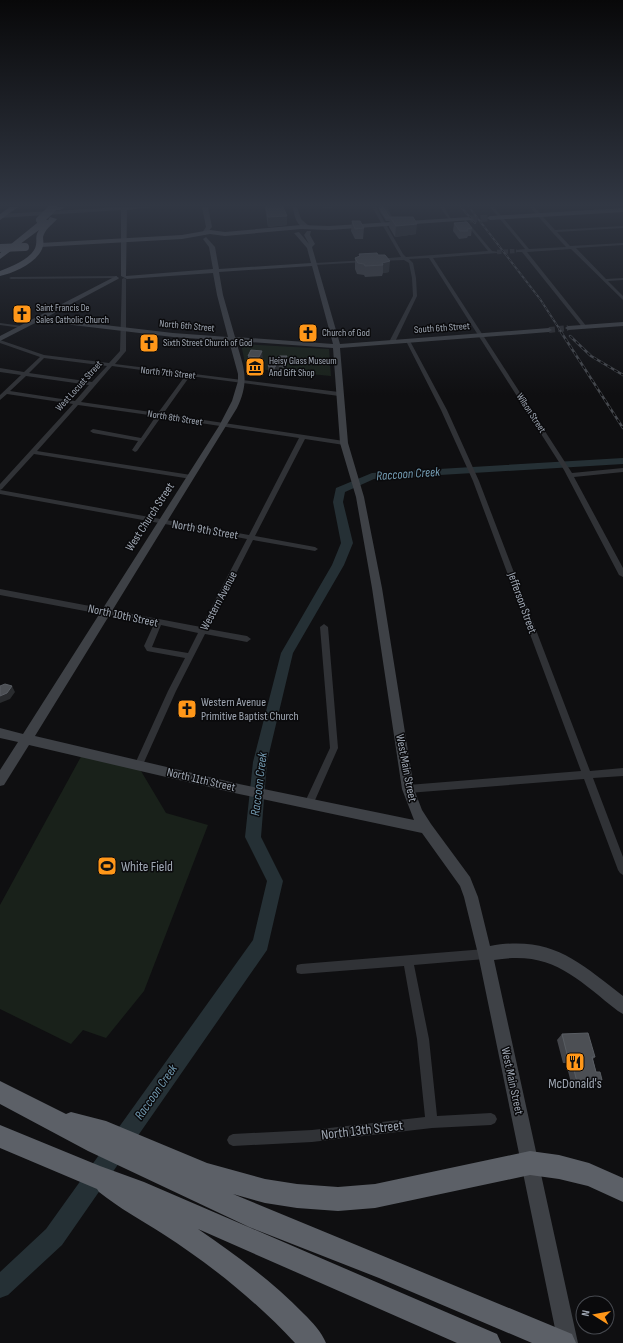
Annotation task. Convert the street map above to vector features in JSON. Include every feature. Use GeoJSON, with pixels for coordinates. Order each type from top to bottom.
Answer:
{"type":"FeatureCollection","features":[{"type":"Feature","properties":{"kind":"highway"},"geometry":{"type":"LineString","coordinates":[[0,1092],[96,1143],[155,1162],[265,1191],[297,1196],[338,1198],[375,1196],[530,1164],[559,1167],[589,1175],[623,1190]]}},
{"type":"Feature","properties":{"kind":"highway"},"geometry":{"type":"LineString","coordinates":[[8,1139],[100,1178],[132,1196],[488,1343]]}},
{"type":"Feature","properties":{"kind":"highway"},"geometry":{"type":"LineString","coordinates":[[155,1162],[258,1218],[382,1267],[563,1343]]}},
{"type":"Feature","properties":{"kind":"highway"},"geometry":{"type":"LineString","coordinates":[[132,1196],[244,1276],[285,1313],[312,1343]]}},
{"type":"Feature","properties":{"kind":"street","name":"West Locust Street"},"geometry":{"type":"LineString","coordinates":[[0,488],[124,349],[125,270]]}},
{"type":"Feature","properties":{"kind":"street"},"geometry":{"type":"LineString","coordinates":[[11,278],[115,278],[235,270]]}},
{"type":"Feature","properties":{"kind":"street","name":"West Main Street"},"geometry":{"type":"LineString","coordinates":[[316,270],[336,346],[344,443],[360,497],[377,588],[408,789],[417,813],[465,882],[471,897],[485,954],[568,1343]]}},
{"type":"Feature","properties":{"kind":"street"},"geometry":{"type":"LineString","coordinates":[[392,342],[415,296],[412,270]]}},
{"type":"Feature","properties":{"kind":"street","name":"Wilson Street"},"geometry":{"type":"LineString","coordinates":[[439,270],[557,452],[623,574]]}},
{"type":"Feature","properties":{"kind":"street"},"geometry":{"type":"LineString","coordinates":[[541,270],[585,327]]}},
{"type":"Feature","properties":{"kind":"street"},"geometry":{"type":"LineString","coordinates":[[594,270],[623,300]]}},
{"type":"Feature","properties":{"kind":"street"},"geometry":{"type":"LineString","coordinates":[[216,271],[243,381]]}},
{"type":"Feature","properties":{"kind":"street"},"geometry":{"type":"LineString","coordinates":[[0,340],[115,278]]}},
{"type":"Feature","properties":{"kind":"street"},"geometry":{"type":"LineString","coordinates":[[605,280],[623,279]]}},
{"type":"Feature","properties":{"kind":"street","name":"North 6th Street"},"geometry":{"type":"LineString","coordinates":[[38,319],[125,331],[233,340],[336,346]]}},
{"type":"Feature","properties":{"kind":"street"},"geometry":{"type":"LineString","coordinates":[[0,324],[22,327]]}},
{"type":"Feature","properties":{"kind":"street"},"geometry":{"type":"LineString","coordinates":[[568,328],[623,324]]}},
{"type":"Feature","properties":{"kind":"street","name":"South 6th Street"},"geometry":{"type":"LineString","coordinates":[[336,346],[549,330]]}},
{"type":"Feature","properties":{"kind":"street"},"geometry":{"type":"LineString","coordinates":[[333,333],[353,331]]}},
{"type":"Feature","properties":{"kind":"street","name":"North 7th Street"},"geometry":{"type":"LineString","coordinates":[[0,340],[43,356],[339,394]]}},
{"type":"Feature","properties":{"kind":"street","name":"Jefferson Street"},"geometry":{"type":"LineString","coordinates":[[408,341],[444,410],[476,481],[623,870]]}},
{"type":"Feature","properties":{"kind":"street"},"geometry":{"type":"LineString","coordinates":[[0,398],[43,356]]}},
{"type":"Feature","properties":{"kind":"street"},"geometry":{"type":"LineString","coordinates":[[0,370],[24,375],[93,384]]}},
{"type":"Feature","properties":{"kind":"street"},"geometry":{"type":"LineString","coordinates":[[135,450],[188,375]]}},
{"type":"Feature","properties":{"kind":"street","name":"West Church Street"},"geometry":{"type":"LineString","coordinates":[[0,781],[222,426],[238,396],[243,381]]}},
{"type":"Feature","properties":{"kind":"street","name":"North 8th Street"},"geometry":{"type":"LineString","coordinates":[[6,392],[222,426],[344,443]]}},
{"type":"Feature","properties":{"kind":"street"},"geometry":{"type":"LineString","coordinates":[[93,432],[142,440]]}},
{"type":"Feature","properties":{"kind":"street","name":"Western Avenue"},"geometry":{"type":"LineString","coordinates":[[138,766],[202,632],[252,538],[302,438]]}},
{"type":"Feature","properties":{"kind":"street"},"geometry":{"type":"LineString","coordinates":[[33,452],[190,477]]}},
{"type":"Feature","properties":{"kind":"street"},"geometry":{"type":"LineString","coordinates":[[569,472],[623,470]]}},
{"type":"Feature","properties":{"kind":"street","name":"North 9th Street"},"geometry":{"type":"LineString","coordinates":[[0,492],[315,549]]}},
{"type":"Feature","properties":{"kind":"street","name":"North 10th Street"},"geometry":{"type":"LineString","coordinates":[[0,592],[202,632],[247,639]]}},
{"type":"Feature","properties":{"kind":"street"},"geometry":{"type":"LineString","coordinates":[[158,623],[148,646],[150,649],[190,656]]}},
{"type":"Feature","properties":{"kind":"street"},"geometry":{"type":"LineString","coordinates":[[309,804],[334,748],[324,627]]}},
{"type":"Feature","properties":{"kind":"street","name":"North 11th Street"},"geometry":{"type":"LineString","coordinates":[[0,733],[239,789],[426,828]]}},
{"type":"Feature","properties":{"kind":"street"},"geometry":{"type":"LineString","coordinates":[[408,789],[623,772]]}},
{"type":"Feature","properties":{"kind":"street"},"geometry":{"type":"LineString","coordinates":[[302,969],[523,950],[547,953],[567,963],[623,1006]]}},
{"type":"Feature","properties":{"kind":"street"},"geometry":{"type":"LineString","coordinates":[[408,961],[423,1039],[432,1122]]}},
{"type":"Feature","properties":{"kind":"street","name":"North 13th Street"},"geometry":{"type":"LineString","coordinates":[[233,1140],[312,1136],[432,1122],[491,1119]]}},
{"type":"Feature","properties":{"kind":"shaded area"},"geometry":{"type":"Polygon","coordinates":[[[241,344],[329,349],[331,376],[246,368],[241,344]]]}},
{"type":"Feature","properties":{"kind":"shaded area","name":"White Field"},"geometry":{"type":"Polygon","coordinates":[[[83,753],[138,766],[166,813],[208,825],[144,991],[106,1038],[83,1030],[71,1044],[0,1009],[0,905],[83,753]]]}},
{"type":"Feature","properties":{"kind":"building"},"geometry":{"type":"Polygon","coordinates":[[[251,350],[262,351],[259,357],[248,356],[251,350]]]}},
{"type":"Feature","properties":{"kind":"building"},"geometry":{"type":"Polygon","coordinates":[[[279,356],[287,356],[284,362],[277,360],[279,356]]]}},
{"type":"Feature","properties":{"kind":"building"},"geometry":{"type":"Polygon","coordinates":[[[272,360],[278,360],[275,367],[268,366],[272,360]]]}},
{"type":"Feature","properties":{"kind":"building"},"geometry":{"type":"Polygon","coordinates":[[[5,684],[12,686],[7,693],[0,696],[0,686],[5,684]]]}},
{"type":"Feature","properties":{"kind":"building","name":"McDonald's"},"geometry":{"type":"Polygon","coordinates":[[[588,1033],[595,1057],[592,1057],[596,1072],[600,1072],[602,1080],[577,1082],[571,1058],[568,1058],[562,1034],[588,1033]]]}},
{"type":"Feature","properties":{"kind":"waterway","name":"Raccoon Creek"},"geometry":{"type":"LineString","coordinates":[[0,1287],[54,1237],[261,944],[275,881],[253,837],[260,762],[287,653],[338,565],[347,543],[338,502],[340,490],[372,476],[623,461]]}},
{"type":"Feature","properties":{"kind":"tunnel"},"geometry":{"type":"LineString","coordinates":[[549,330],[568,328]]}},
{"type":"Feature","properties":{"kind":"railway"},"geometry":{"type":"LineString","coordinates":[[517,270],[540,299],[562,333]]}},
{"type":"Feature","properties":{"kind":"railway"},"geometry":{"type":"LineString","coordinates":[[561,332],[623,428]]}},
{"type":"Feature","properties":{"kind":"railway"},"geometry":{"type":"LineString","coordinates":[[570,336],[591,356],[623,375]]}},
{"type":"Feature","properties":{"kind":"place","name":"Saint Francis De Sales Catholic Church"},"geometry":{"type":"Point","coordinates":[22,314]}},
{"type":"Feature","properties":{"kind":"place","name":"Church of God"},"geometry":{"type":"Point","coordinates":[308,333]}},
{"type":"Feature","properties":{"kind":"place","name":"Sixth Street Church of God"},"geometry":{"type":"Point","coordinates":[149,343]}},
{"type":"Feature","properties":{"kind":"place","name":"Heisy Glass Museum And Gift Shop"},"geometry":{"type":"Point","coordinates":[255,367]}},
{"type":"Feature","properties":{"kind":"place","name":"Western Avenue Primitive Baptist Church"},"geometry":{"type":"Point","coordinates":[187,709]}},
{"type":"Feature","properties":{"kind":"place","name":"White Field"},"geometry":{"type":"Point","coordinates":[107,866]}},
{"type":"Feature","properties":{"kind":"place","name":"McDonald's"},"geometry":{"type":"Point","coordinates":[575,1062]}}]}
